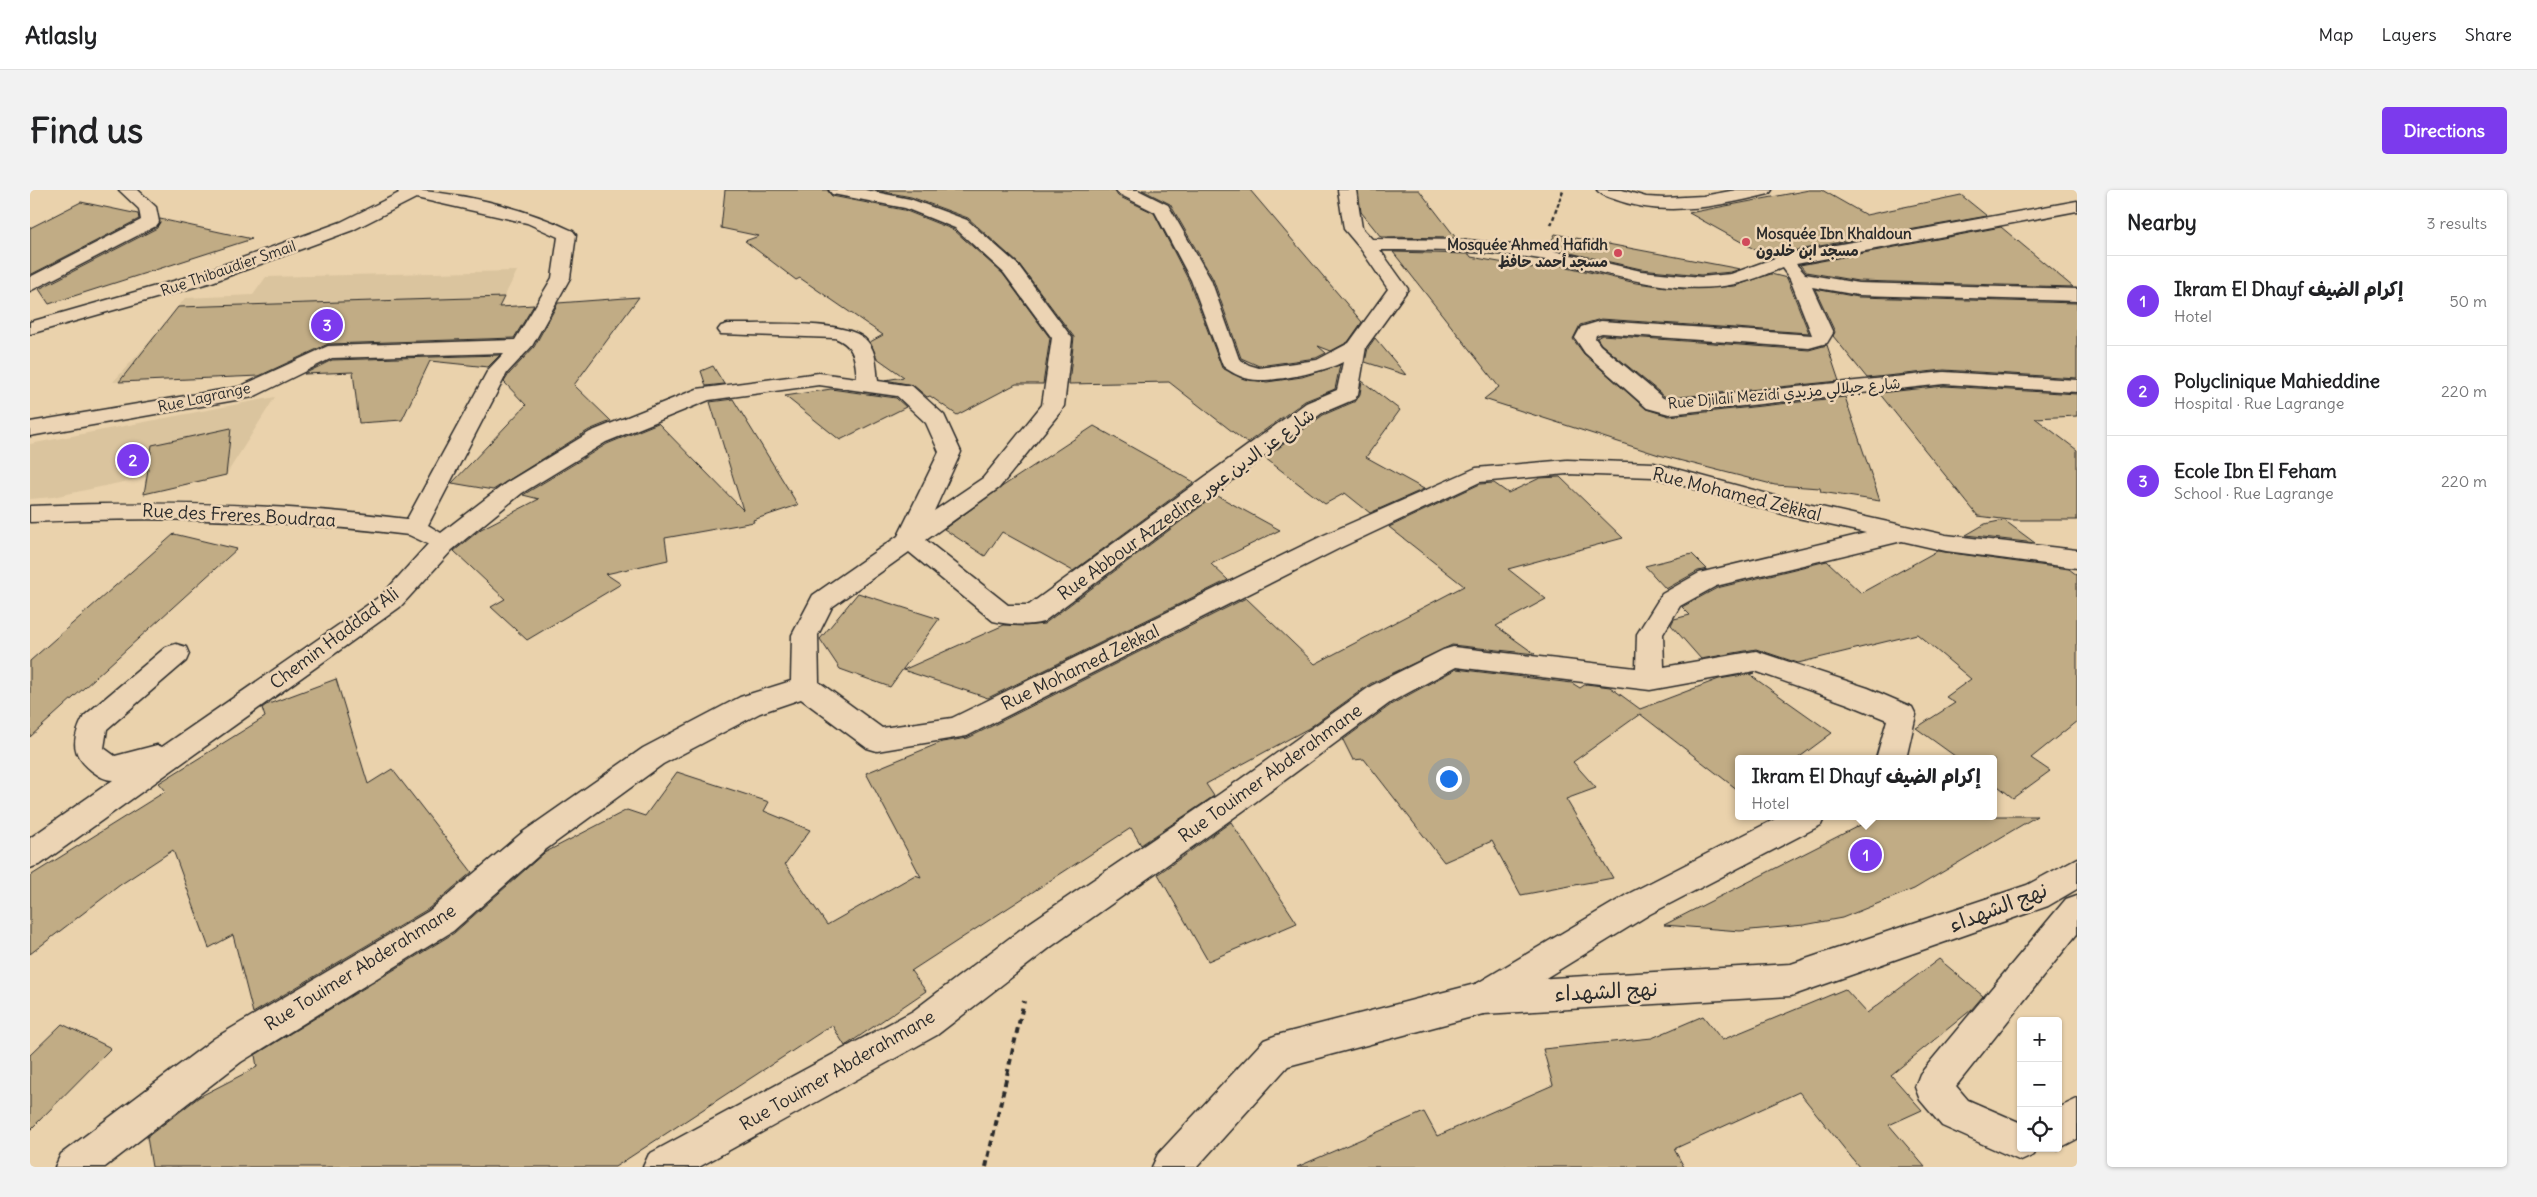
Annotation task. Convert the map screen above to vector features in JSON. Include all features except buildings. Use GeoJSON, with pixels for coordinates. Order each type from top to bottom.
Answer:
{"type":"FeatureCollection","features":[{"type":"Feature","properties":{"kind":"street"},"geometry":{"type":"LineString","coordinates":[[30,285],[150,222],[147,207],[128,190]]}},
{"type":"Feature","properties":{"kind":"street"},"geometry":{"type":"LineString","coordinates":[[805,687],[805,635],[822,601],[909,538],[991,483],[1053,406],[1062,338],[1011,269],[961,224],[910,204],[838,190]]}},
{"type":"Feature","properties":{"kind":"street"},"geometry":{"type":"LineString","coordinates":[[1125,190],[1162,209],[1201,280],[1230,362],[1242,370],[1259,374],[1322,365],[1356,347]]}},
{"type":"Feature","properties":{"kind":"street"},"geometry":{"type":"LineString","coordinates":[[1162,209],[1168,190]]}},
{"type":"Feature","properties":{"kind":"street","name":"Rue Abbour Azzedine شارع عز الدين عبور"},"geometry":{"type":"LineString","coordinates":[[909,538],[1002,614],[1034,615],[1314,408],[1347,394],[1356,347],[1372,322],[1398,289],[1367,244],[1353,229],[1347,190]]}},
{"type":"Feature","properties":{"kind":"street"},"geometry":{"type":"LineString","coordinates":[[1606,190],[1633,200],[1661,205],[1692,202],[1762,190]]}},
{"type":"Feature","properties":{"kind":"street"},"geometry":{"type":"LineString","coordinates":[[413,191],[533,219],[567,235],[560,278],[522,346],[498,370],[414,528]]}},
{"type":"Feature","properties":{"kind":"street","name":"Rue Thibaudier Smail"},"geometry":{"type":"LineString","coordinates":[[30,328],[205,278],[347,226],[413,191]]}},
{"type":"Feature","properties":{"kind":"street"},"geometry":{"type":"LineString","coordinates":[[1367,244],[1467,246],[1541,254],[1641,277],[1700,283],[1734,279],[1786,260],[2077,206]]}},
{"type":"Feature","properties":{"kind":"street"},"geometry":{"type":"LineString","coordinates":[[1786,260],[1798,279],[1858,288],[2077,295]]}},
{"type":"Feature","properties":{"kind":"street","name":"Rue Djilali Mezidi شارع جيلالي مزيدي"},"geometry":{"type":"LineString","coordinates":[[1798,279],[1823,333],[1820,339],[1809,342],[1602,328],[1588,331],[1585,338],[1592,349],[1655,403],[1669,407],[1944,378],[2077,386]]}},
{"type":"Feature","properties":{"kind":"street"},"geometry":{"type":"LineString","coordinates":[[728,330],[838,332],[855,337],[863,347],[868,386]]}},
{"type":"Feature","properties":{"kind":"street","name":"Rue Lagrange"},"geometry":{"type":"LineString","coordinates":[[30,429],[245,392],[328,352],[522,346]]}},
{"type":"Feature","properties":{"kind":"street","name":"Chemin Haddad Ali"},"geometry":{"type":"LineString","coordinates":[[30,854],[391,601],[443,544],[514,488],[598,437],[705,394],[818,379],[904,391],[936,420],[950,452],[909,538]]}},
{"type":"Feature","properties":{"kind":"street","name":"Rue Mohamed Zekkal"},"geometry":{"type":"LineString","coordinates":[[805,687],[877,740],[957,728],[1333,541],[1476,475],[1566,467],[1654,470],[1793,510],[1946,544],[2077,559]]}},
{"type":"Feature","properties":{"kind":"street","name":"Rue des Freres Boudraa"},"geometry":{"type":"LineString","coordinates":[[30,515],[116,509],[293,514],[414,528],[443,544]]}},
{"type":"Feature","properties":{"kind":"street"},"geometry":{"type":"LineString","coordinates":[[1650,680],[1650,634],[1671,600],[1708,579],[1902,534]]}},
{"type":"Feature","properties":{"kind":"street"},"geometry":{"type":"LineString","coordinates":[[176,654],[94,724],[90,752],[111,769],[177,752]]}},
{"type":"Feature","properties":{"kind":"street","name":"Rue Touimer Abderahmane"},"geometry":{"type":"LineString","coordinates":[[662,1167],[925,1023],[1040,935],[1232,802],[1381,694],[1453,657],[1650,680],[1756,661],[1858,696],[1902,715],[1893,755]]}},
{"type":"Feature","properties":{"kind":"street","name":"Rue Touimer Abderahmane"},"geometry":{"type":"LineString","coordinates":[[74,1167],[228,1050],[441,921],[534,841],[652,756],[750,705],[805,687]]}},
{"type":"Feature","properties":{"kind":"street"},"geometry":{"type":"LineString","coordinates":[[1483,998],[1639,904],[1802,820]]}},
{"type":"Feature","properties":{"kind":"street","name":"نهج الشهداء"},"geometry":{"type":"LineString","coordinates":[[1171,1167],[1277,1052],[1483,998],[1791,980],[2037,896],[2077,872]]}},
{"type":"Feature","properties":{"kind":"street"},"geometry":{"type":"LineString","coordinates":[[2017,1140],[1955,1113],[1933,1087],[2077,909]]}},
{"type":"Feature","properties":{"kind":"street"},"geometry":{"type":"LineString","coordinates":[[2062,1127],[2077,1117]]}},
{"type":"Feature","properties":{"kind":"path"},"geometry":{"type":"LineString","coordinates":[[986,1167],[1040,935]]}},
{"type":"Feature","properties":{"kind":"shaded area"},"geometry":{"type":"Polygon","coordinates":[[[517,271],[488,330],[274,336],[245,376],[113,382],[160,330],[185,298],[253,295],[266,277],[517,271]]]}},
{"type":"Feature","properties":{"kind":"shaded area"},"geometry":{"type":"Polygon","coordinates":[[[275,397],[226,475],[144,494],[147,477],[53,497],[30,499],[30,444],[275,397]]]}},
{"type":"Feature","properties":{"kind":"place","name":"Mosquée Ibn Khaldoun مسجد ابن خلدون"},"geometry":{"type":"Point","coordinates":[1746,242]}},
{"type":"Feature","properties":{"kind":"place","name":"Mosquée Ahmed Hafidh مسجد أحمد حافظ"},"geometry":{"type":"Point","coordinates":[1618,253]}},
{"type":"Feature","properties":{"kind":"place","name":"Ecole Ibn El Feham"},"geometry":{"type":"Point","coordinates":[327,325]}},
{"type":"Feature","properties":{"kind":"place","name":"Polyclinique Mahieddine"},"geometry":{"type":"Point","coordinates":[133,460]}},
{"type":"Feature","properties":{"kind":"place","name":"Ikram El Dhayf إكرام الضيف"},"geometry":{"type":"Point","coordinates":[1866,855]}}]}
